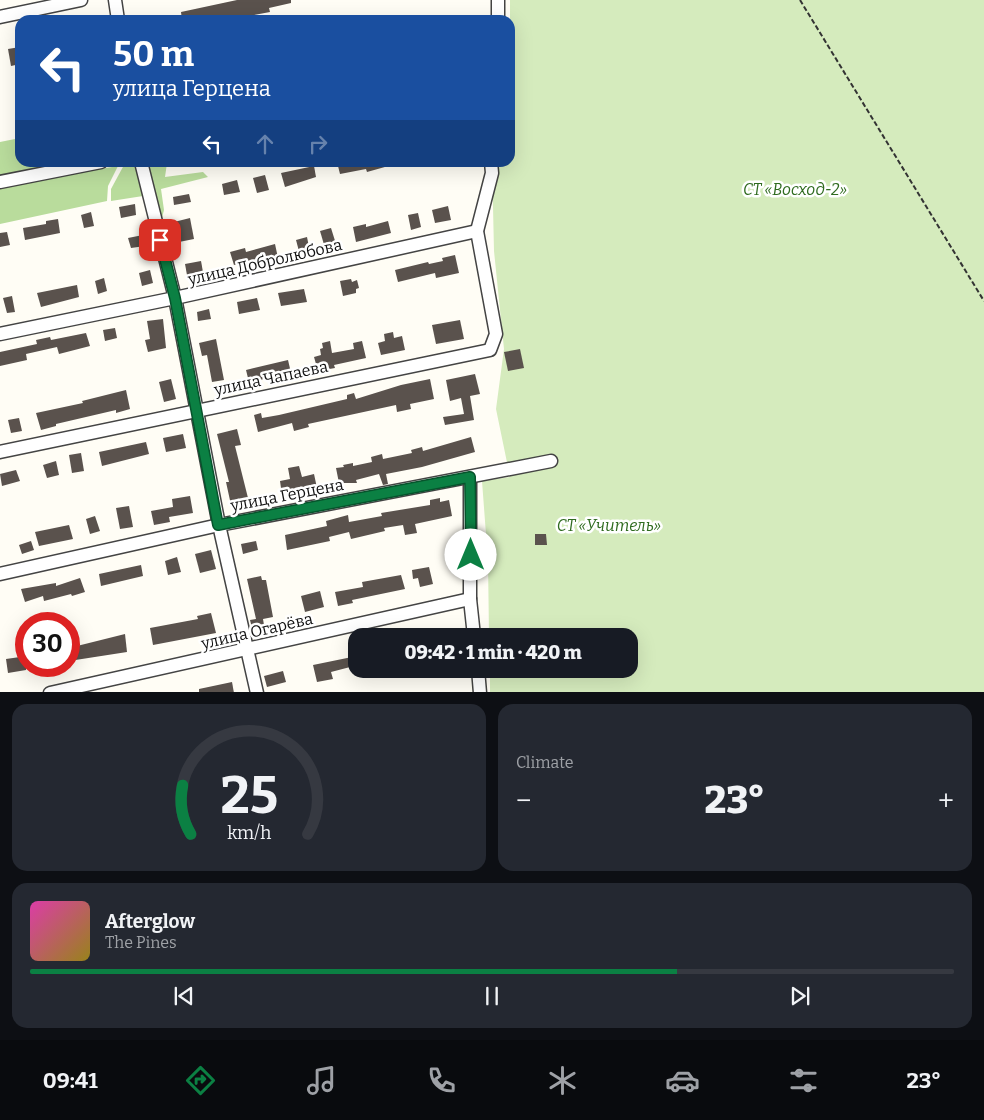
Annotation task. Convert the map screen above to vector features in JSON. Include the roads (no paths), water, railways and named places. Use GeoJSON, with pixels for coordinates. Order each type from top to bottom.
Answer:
{"type":"FeatureCollection","features":[{"type":"Feature","properties":{"kind":"street"},"geometry":{"type":"LineString","coordinates":[[0,17],[81,0]]}},
{"type":"Feature","properties":{"kind":"street"},"geometry":{"type":"LineString","coordinates":[[115,0],[117,15]]}},
{"type":"Feature","properties":{"kind":"street"},"geometry":{"type":"LineString","coordinates":[[498,0],[498,15]]}},
{"type":"Feature","properties":{"kind":"street"},"geometry":{"type":"LineString","coordinates":[[0,182],[76,167]]}},
{"type":"Feature","properties":{"kind":"street"},"geometry":{"type":"LineString","coordinates":[[142,167],[175,298],[218,525],[248,650],[256,692]]}},
{"type":"Feature","properties":{"kind":"street"},"geometry":{"type":"LineString","coordinates":[[477,231],[492,172],[492,167]]}},
{"type":"Feature","properties":{"kind":"street","name":"улица Добролюбова"},"geometry":{"type":"LineString","coordinates":[[0,334],[175,298],[477,231]]}},
{"type":"Feature","properties":{"kind":"street","name":"улица Чапаева"},"geometry":{"type":"LineString","coordinates":[[0,452],[490,350],[496,334],[477,231]]}},
{"type":"Feature","properties":{"kind":"street","name":"улица Герцена"},"geometry":{"type":"LineString","coordinates":[[0,574],[218,525],[551,461]]}},
{"type":"Feature","properties":{"kind":"street"},"geometry":{"type":"LineString","coordinates":[[470,477],[470,599],[473,628]]}},
{"type":"Feature","properties":{"kind":"street","name":"улица Огарёва"},"geometry":{"type":"LineString","coordinates":[[50,692],[248,650],[470,599]]}},
{"type":"Feature","properties":{"kind":"street"},"geometry":{"type":"LineString","coordinates":[[479,678],[480,692]]}},
{"type":"Feature","properties":{"kind":"park label","name":"СТ «Восход-2»"},"geometry":{"type":"Point","coordinates":[795,189]}},
{"type":"Feature","properties":{"kind":"park label","name":"СТ «Учитель»"},"geometry":{"type":"Point","coordinates":[609,525]}}]}
